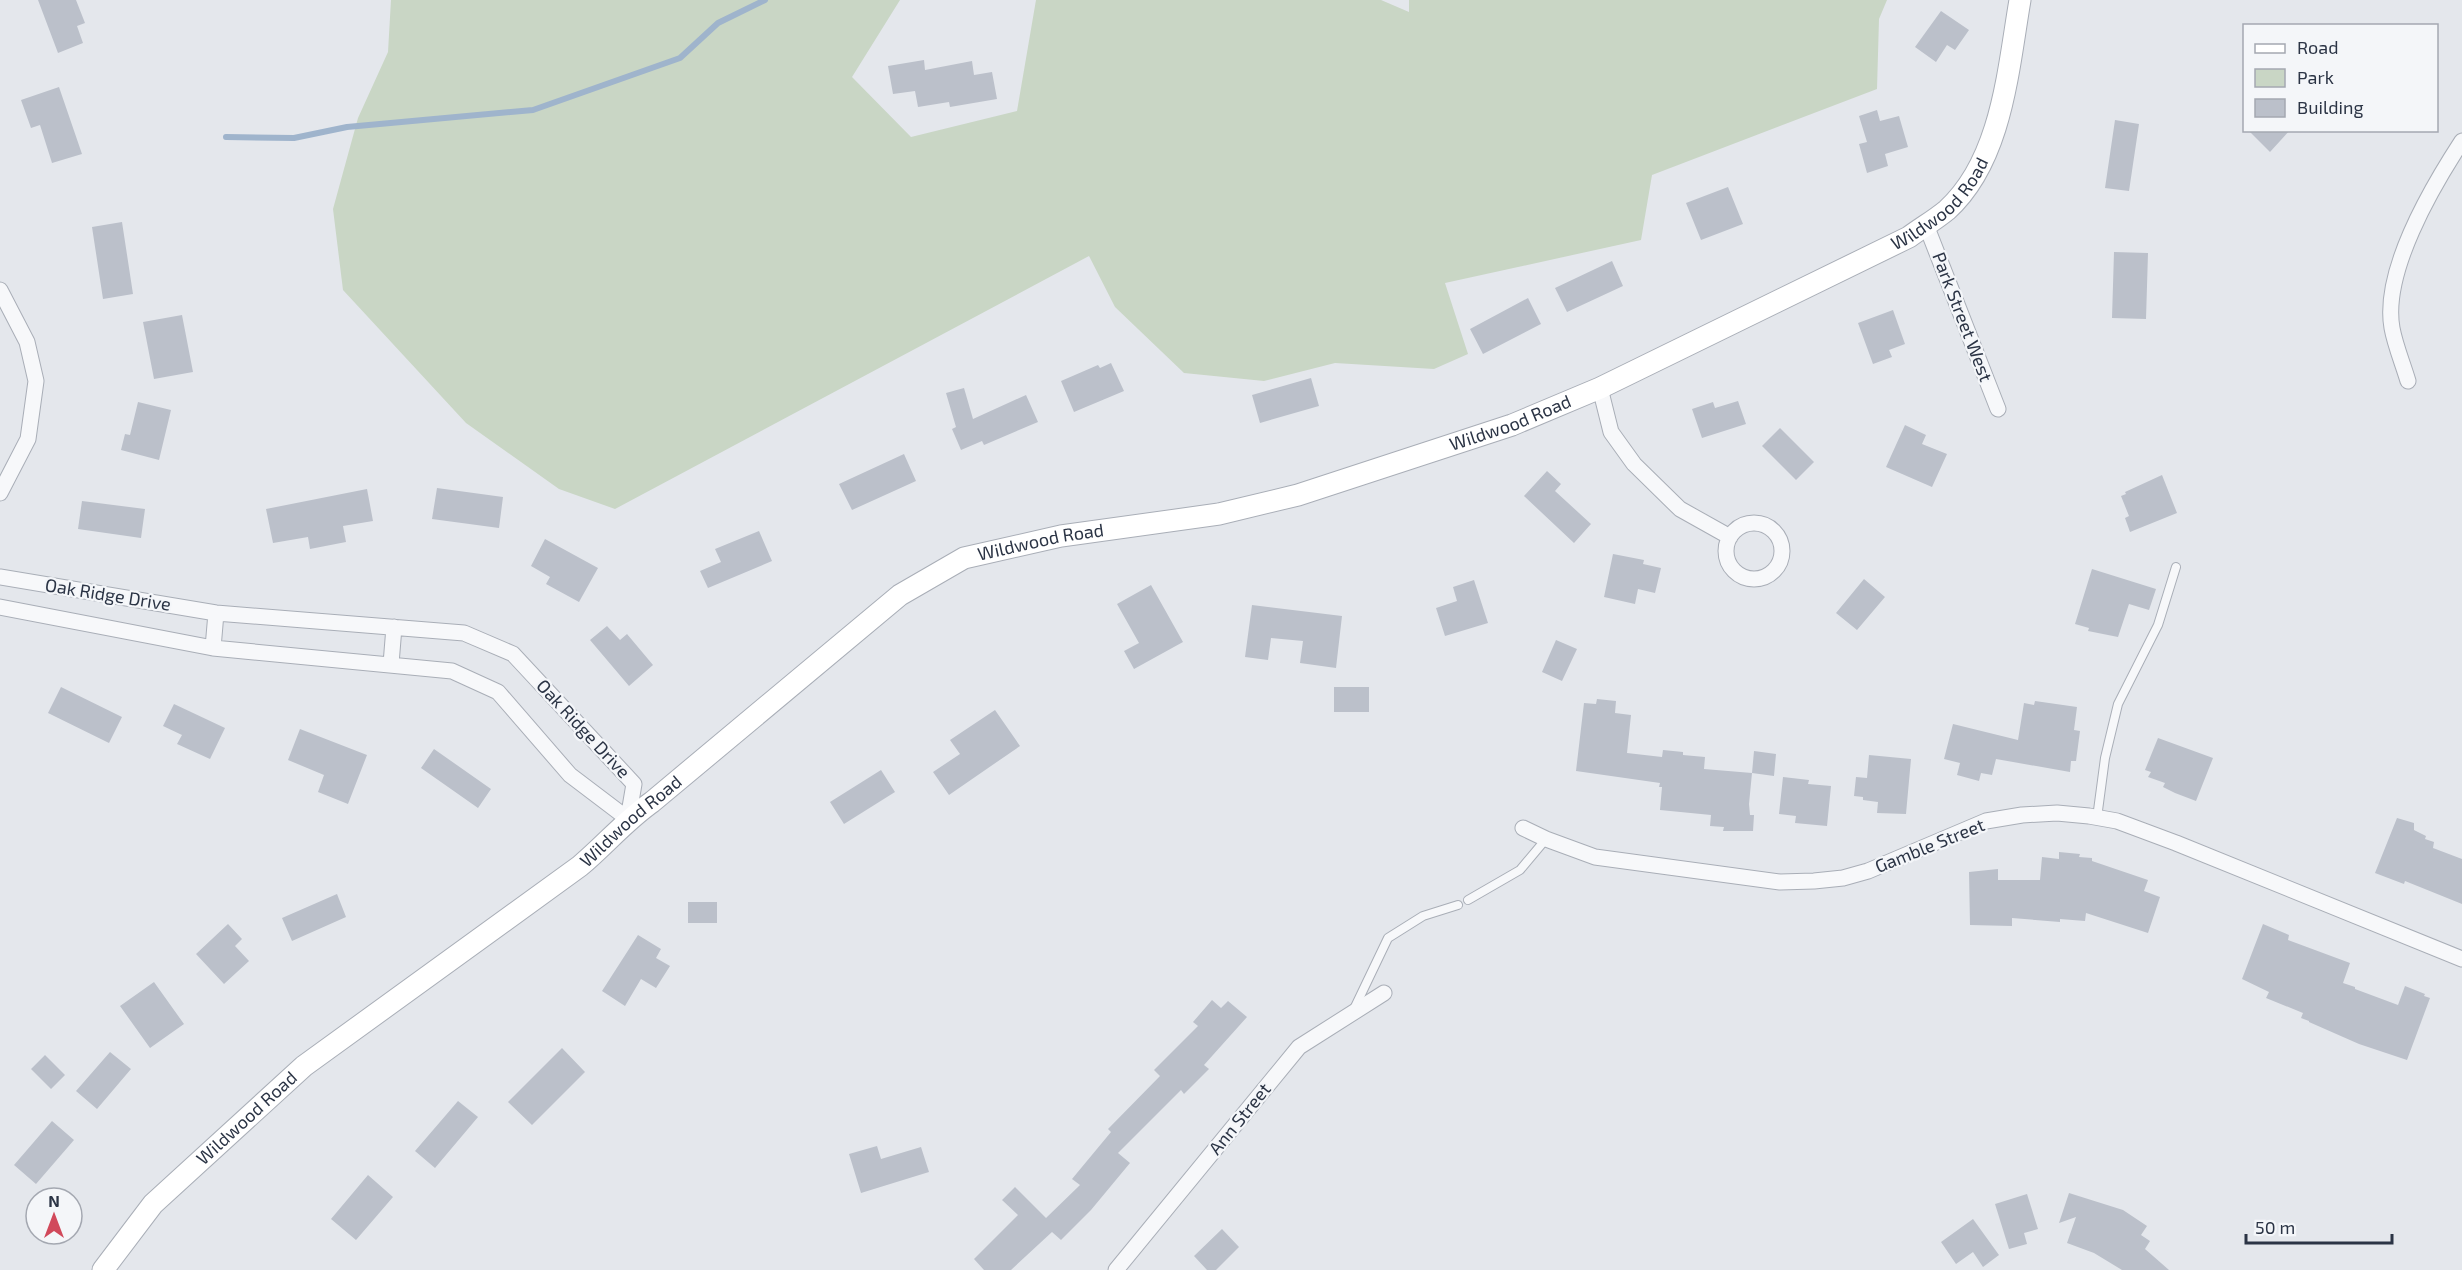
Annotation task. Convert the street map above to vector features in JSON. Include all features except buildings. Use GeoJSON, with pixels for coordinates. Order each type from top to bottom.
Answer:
{"type":"FeatureCollection","features":[{"type":"Feature","properties":{"kind":"street","name":"Wildwood Road"},"geometry":{"type":"LineString","coordinates":[[103,1270],[153,1204],[304,1066],[580,866],[608,843],[628,819],[652,802],[900,595],[964,558],[1061,536],[1219,514],[1298,495],[1512,425],[1600,388],[1909,237],[1947,210],[1978,172],[2002,108],[2020,0]]}},
{"type":"Feature","properties":{"kind":"street"},"geometry":{"type":"LineString","coordinates":[[2408,381],[2392,328],[2391,307],[2395,278],[2404,248],[2413,229],[2462,141]]}},
{"type":"Feature","properties":{"kind":"street","name":"Park Street West"},"geometry":{"type":"LineString","coordinates":[[1926,225],[1998,409]]}},
{"type":"Feature","properties":{"kind":"street"},"geometry":{"type":"LineString","coordinates":[[0,290],[27,342],[36,381],[28,440],[0,492]]}},
{"type":"Feature","properties":{"kind":"street"},"geometry":{"type":"LineString","coordinates":[[1600,388],[1611,432],[1634,464],[1680,509],[1730,537]]}},
{"type":"Feature","properties":{"kind":"street","name":"Oak Ridge Drive"},"geometry":{"type":"LineString","coordinates":[[0,577],[216,613],[464,633],[513,654],[634,784],[628,819],[570,775],[498,692],[452,671],[213,648],[0,607]]}},
{"type":"Feature","properties":{"kind":"street"},"geometry":{"type":"LineString","coordinates":[[213,648],[216,613]]}},
{"type":"Feature","properties":{"kind":"street"},"geometry":{"type":"LineString","coordinates":[[391,664],[394,627]]}},
{"type":"Feature","properties":{"kind":"street","name":"Gamble Street"},"geometry":{"type":"LineString","coordinates":[[1523,828],[1595,857],[1780,882],[1844,878],[1868,871],[1986,821],[2022,815],[2057,813],[2097,818],[2117,821],[2176,843],[2462,959]]}},
{"type":"Feature","properties":{"kind":"street","name":"Ann Street"},"geometry":{"type":"LineString","coordinates":[[1116,1270],[1299,1047],[1384,993]]}},
{"type":"Feature","properties":{"kind":"lane"},"geometry":{"type":"LineString","coordinates":[[2097,818],[2105,758],[2118,704],[2158,625],[2176,567]]}},
{"type":"Feature","properties":{"kind":"lane"},"geometry":{"type":"LineString","coordinates":[[1468,900],[1520,870],[1546,839]]}},
{"type":"Feature","properties":{"kind":"lane"},"geometry":{"type":"LineString","coordinates":[[1352,1013],[1388,938],[1423,916],[1458,905]]}},
{"type":"Feature","properties":{"kind":"green space"},"geometry":{"type":"Polygon","coordinates":[[[391,0],[900,0],[852,77],[911,137],[1017,111],[1036,0],[1381,0],[1409,12],[1409,0],[1887,0],[1879,19],[1877,89],[1652,175],[1641,240],[1445,283],[1468,354],[1434,369],[1335,363],[1264,381],[1184,373],[1115,307],[1089,256],[615,509],[559,489],[466,423],[343,290],[333,209],[358,118],[388,52],[391,0]]]}},
{"type":"Feature","properties":{"kind":"waterway"},"geometry":{"type":"LineString","coordinates":[[226,137],[294,138],[347,127],[533,110],[680,58],[718,23],[765,0]]}}]}
